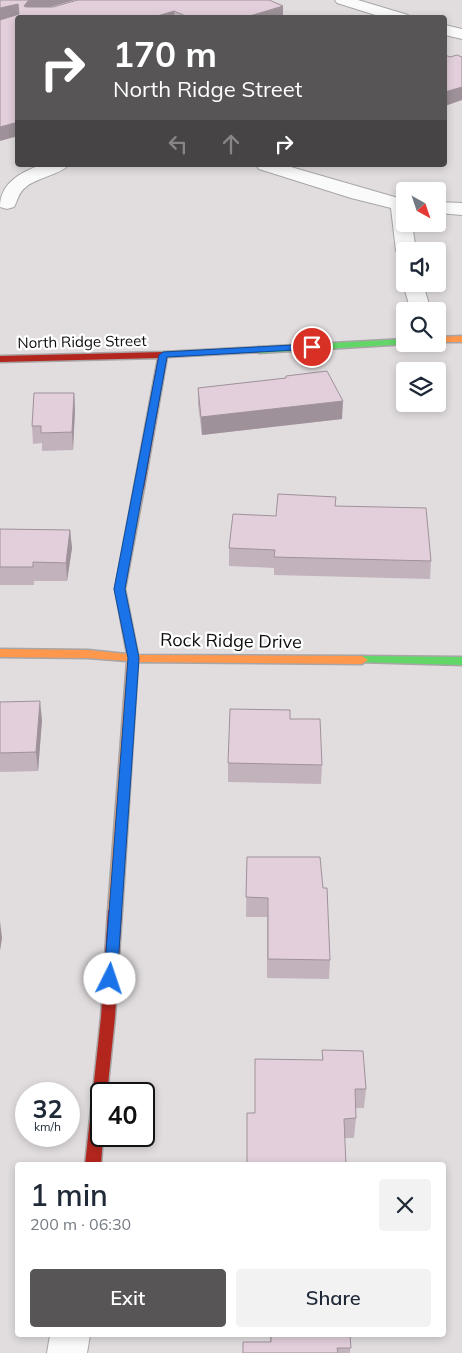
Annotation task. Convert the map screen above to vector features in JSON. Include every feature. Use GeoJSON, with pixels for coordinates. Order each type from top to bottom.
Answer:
{"type":"FeatureCollection","features":[{"type":"Feature","properties":{"kind":"street"},"geometry":{"type":"LineString","coordinates":[[342,0],[393,15]]}},
{"type":"Feature","properties":{"kind":"street"},"geometry":{"type":"LineString","coordinates":[[447,30],[462,34]]}},
{"type":"Feature","properties":{"kind":"street"},"geometry":{"type":"LineString","coordinates":[[7,203],[7,194],[16,185],[42,170],[52,167]]}},
{"type":"Feature","properties":{"kind":"street"},"geometry":{"type":"LineString","coordinates":[[272,167],[396,204]]}},
{"type":"Feature","properties":{"kind":"street"},"geometry":{"type":"LineString","coordinates":[[446,208],[462,209]]}},
{"type":"Feature","properties":{"kind":"street"},"geometry":{"type":"LineString","coordinates":[[446,340],[462,339]]}},
{"type":"Feature","properties":{"kind":"street","name":"North Ridge Street"},"geometry":{"type":"LineString","coordinates":[[0,359],[163,355],[396,342]]}},
{"type":"Feature","properties":{"kind":"street"},"geometry":{"type":"LineString","coordinates":[[93,1162],[108,1017],[133,658],[120,589],[163,355]]}},
{"type":"Feature","properties":{"kind":"street","name":"Rock Ridge Drive"},"geometry":{"type":"LineString","coordinates":[[0,653],[88,654],[133,658],[462,661]]}},
{"type":"Feature","properties":{"kind":"street"},"geometry":{"type":"LineString","coordinates":[[67,1353],[70,1337]]}},
{"type":"Feature","properties":{"kind":"building"},"geometry":{"type":"Polygon","coordinates":[[[0,0],[30,0],[24,6],[26,7],[53,7],[78,0],[269,0],[283,6],[253,15],[183,15],[174,11],[161,15],[16,15],[19,14],[18,4],[0,8],[0,0]]]}},
{"type":"Feature","properties":{"kind":"building"},"geometry":{"type":"Polygon","coordinates":[[[15,15],[15,123],[0,127],[0,20],[15,15]]]}},
{"type":"Feature","properties":{"kind":"building"},"geometry":{"type":"Polygon","coordinates":[[[457,55],[462,57],[462,87],[447,91],[447,56],[457,55]]]}},
{"type":"Feature","properties":{"kind":"building"},"geometry":{"type":"Polygon","coordinates":[[[327,371],[343,401],[201,417],[198,388],[286,378],[286,376],[327,371]]]}},
{"type":"Feature","properties":{"kind":"building"},"geometry":{"type":"Polygon","coordinates":[[[34,393],[74,393],[72,432],[41,433],[41,426],[32,426],[34,393]]]}},
{"type":"Feature","properties":{"kind":"building"},"geometry":{"type":"Polygon","coordinates":[[[278,494],[336,497],[335,506],[426,508],[431,561],[274,557],[275,550],[229,548],[233,514],[276,516],[278,494]]]}},
{"type":"Feature","properties":{"kind":"building"},"geometry":{"type":"Polygon","coordinates":[[[0,529],[70,530],[66,563],[33,562],[33,567],[0,567],[0,529]]]}},
{"type":"Feature","properties":{"kind":"building"},"geometry":{"type":"Polygon","coordinates":[[[40,701],[36,752],[0,753],[0,702],[40,701]]]}},
{"type":"Feature","properties":{"kind":"building"},"geometry":{"type":"Polygon","coordinates":[[[230,709],[290,710],[290,719],[320,719],[322,765],[228,763],[230,709]]]}},
{"type":"Feature","properties":{"kind":"building"},"geometry":{"type":"Polygon","coordinates":[[[247,857],[320,857],[323,888],[327,888],[330,960],[268,959],[268,898],[246,897],[247,857]]]}},
{"type":"Feature","properties":{"kind":"building"},"geometry":{"type":"Polygon","coordinates":[[[322,1050],[363,1051],[366,1089],[355,1089],[356,1118],[344,1119],[346,1162],[247,1162],[247,1113],[255,1113],[255,1059],[323,1060],[322,1050]]]}},
{"type":"Feature","properties":{"kind":"building"},"geometry":{"type":"Polygon","coordinates":[[[271,1337],[350,1337],[351,1348],[337,1348],[338,1353],[243,1353],[243,1342],[271,1342],[271,1337]]]}},
{"type":"Feature","properties":{"kind":"traffic: fast"},"geometry":{"type":"LineString","coordinates":[[259,350],[396,342]]}},
{"type":"Feature","properties":{"kind":"traffic: fast"},"geometry":{"type":"LineString","coordinates":[[362,660],[462,661]]}},
{"type":"Feature","properties":{"kind":"traffic: slow"},"geometry":{"type":"LineString","coordinates":[[446,340],[462,339]]}},
{"type":"Feature","properties":{"kind":"traffic: slow"},"geometry":{"type":"LineString","coordinates":[[115,911],[133,658],[120,589],[139,488]]}},
{"type":"Feature","properties":{"kind":"traffic: slow"},"geometry":{"type":"LineString","coordinates":[[0,653],[88,654],[133,658],[362,660]]}},
{"type":"Feature","properties":{"kind":"traffic: jam"},"geometry":{"type":"LineString","coordinates":[[0,359],[163,355],[259,350]]}},
{"type":"Feature","properties":{"kind":"traffic: jam"},"geometry":{"type":"LineString","coordinates":[[139,488],[163,355]]}},
{"type":"Feature","properties":{"kind":"traffic: jam"},"geometry":{"type":"LineString","coordinates":[[93,1162],[108,1017],[115,911]]}},
{"type":"Feature","properties":{"kind":"route"},"geometry":{"type":"LineString","coordinates":[[110,979],[133,658],[120,589],[163,355],[312,347]]}}]}
